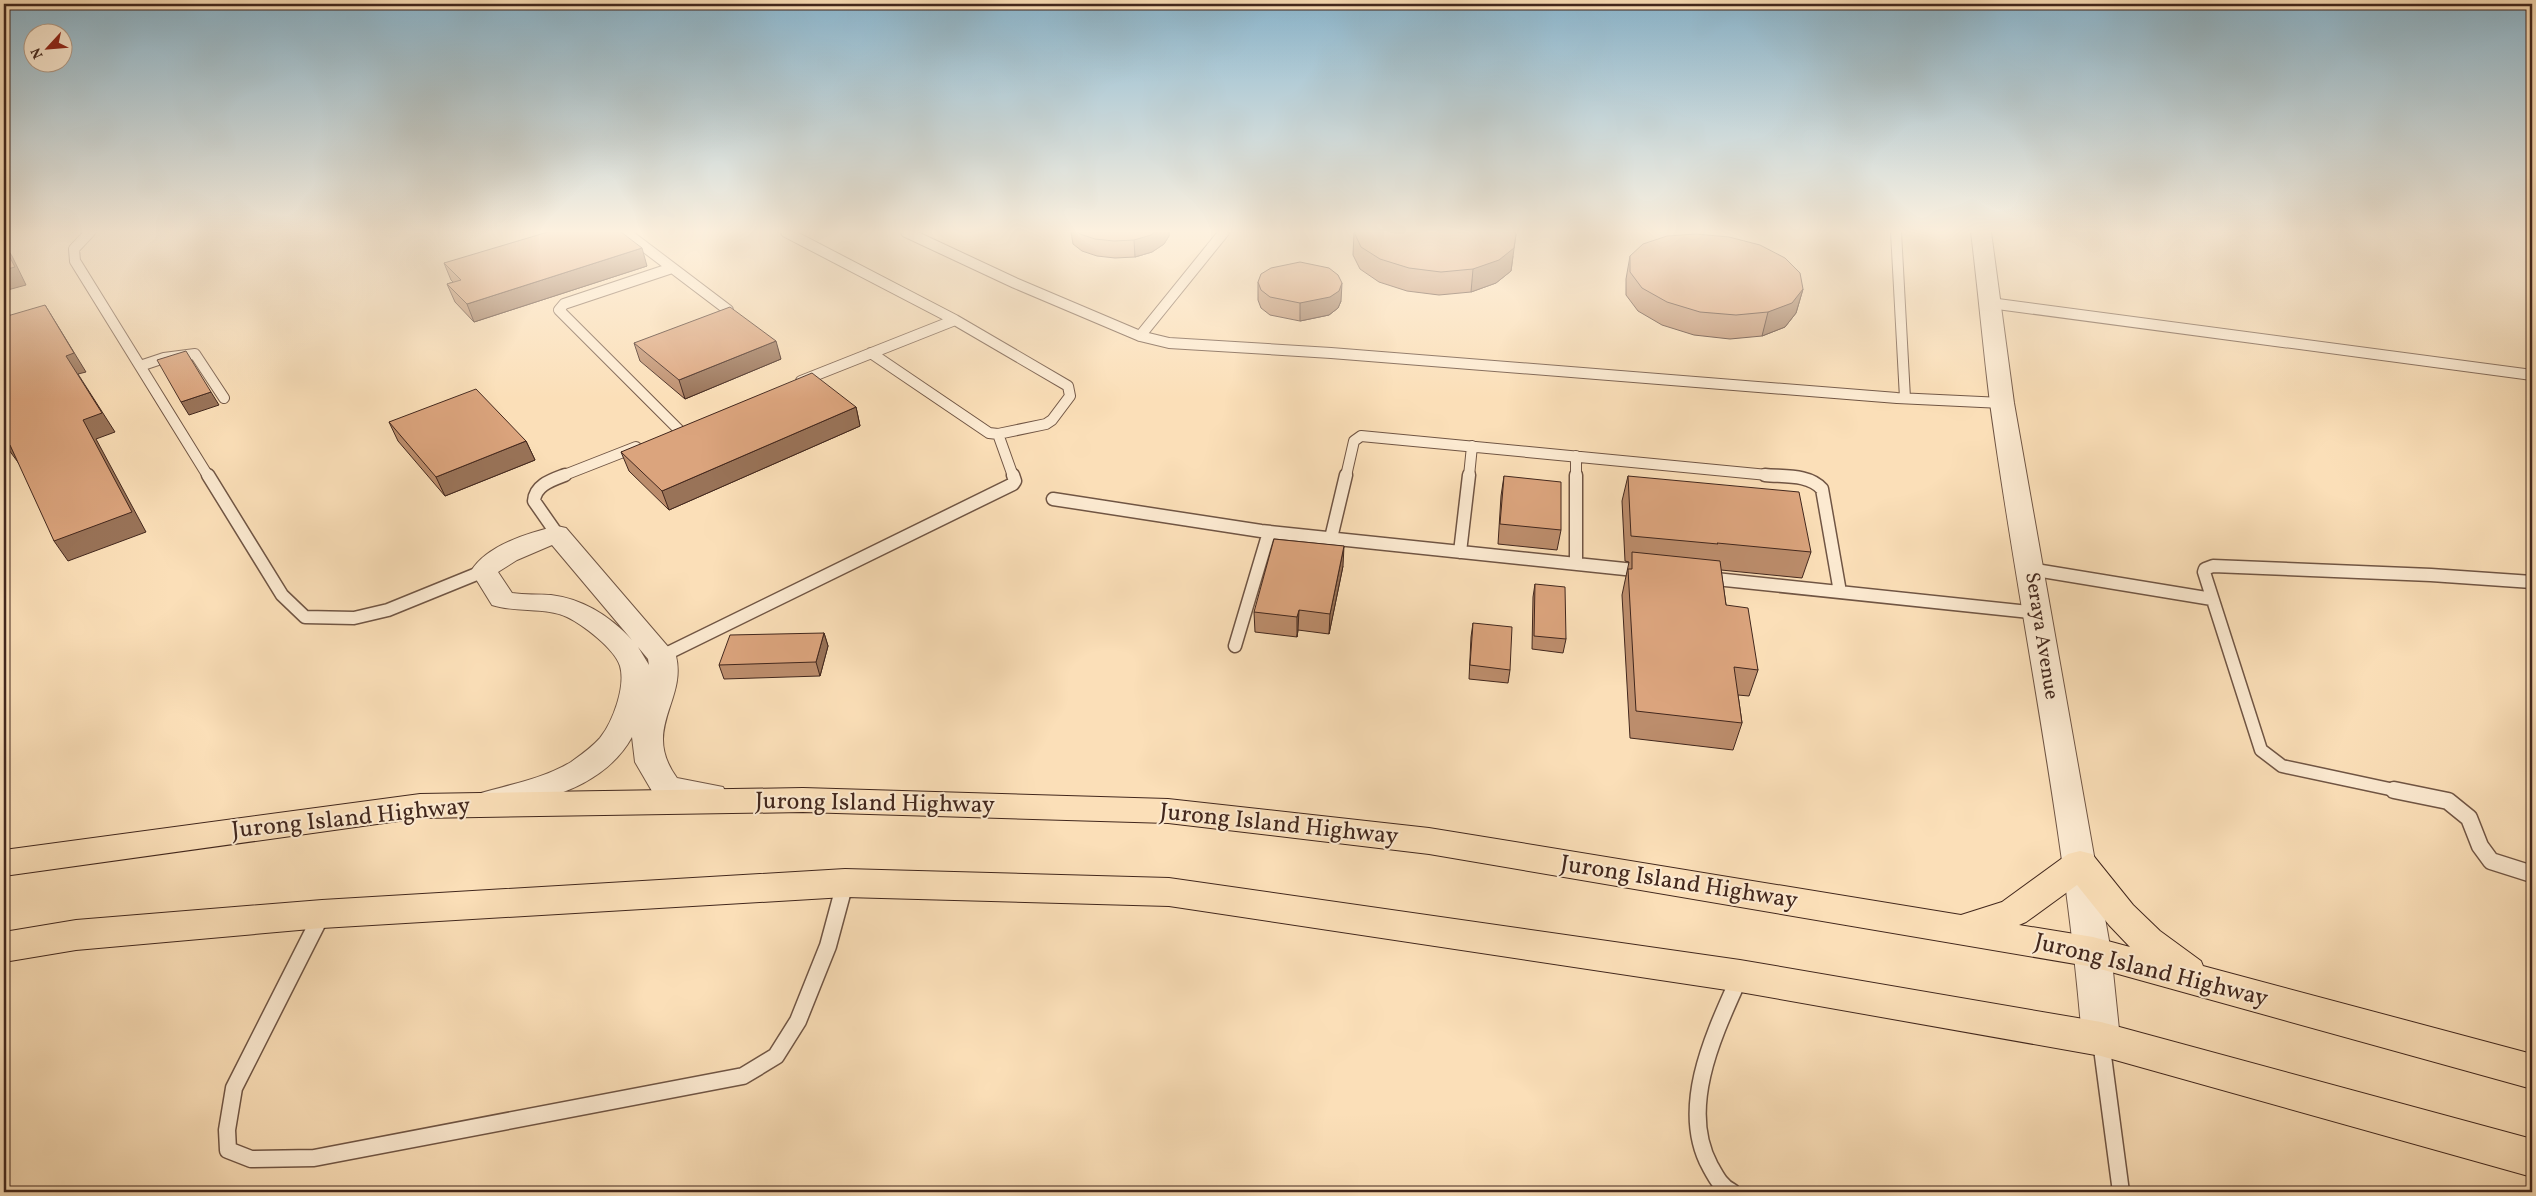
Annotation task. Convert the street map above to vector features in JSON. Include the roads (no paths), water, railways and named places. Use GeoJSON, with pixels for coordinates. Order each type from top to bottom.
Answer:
{"type":"FeatureCollection","features":[{"type":"Feature","properties":{"kind":"main road","name":"Jurong Island Highway"},"geometry":{"type":"LineString","coordinates":[[4,863],[420,806],[802,800],[1168,811],[1429,841],[2093,952],[2532,1072]]}},
{"type":"Feature","properties":{"kind":"main road"},"geometry":{"type":"LineString","coordinates":[[1961,930],[2014,912],[2080,864],[2121,915],[2148,942],[2199,981]]}},
{"type":"Feature","properties":{"kind":"main road"},"geometry":{"type":"LineString","coordinates":[[4,947],[76,935],[322,914],[845,883],[1169,892],[1740,976],[2101,1039],[2532,1158]]}},
{"type":"Feature","properties":{"kind":"street","name":"Seraya Avenue"},"geometry":{"type":"LineString","coordinates":[[1988,288],[2002,403],[2080,864],[2093,952],[2101,1039]]}},
{"type":"Feature","properties":{"kind":"street"},"geometry":{"type":"LineString","coordinates":[[481,805],[562,779],[593,763],[613,744],[627,714],[635,678],[635,665],[623,648],[587,615],[574,609],[511,602],[502,599],[484,571],[488,566],[504,556],[557,534],[662,656],[664,671],[646,740],[648,759],[656,776],[667,788],[738,801]]}},
{"type":"Feature","properties":{"kind":"lane"},"geometry":{"type":"LineString","coordinates":[[91,288],[282,595],[305,617],[354,618],[388,610],[484,571]]}},
{"type":"Feature","properties":{"kind":"lane"},"geometry":{"type":"LineString","coordinates":[[613,288],[564,304],[559,310],[679,430]]}},
{"type":"Feature","properties":{"kind":"lane"},"geometry":{"type":"LineString","coordinates":[[698,288],[728,310]]}},
{"type":"Feature","properties":{"kind":"lane"},"geometry":{"type":"LineString","coordinates":[[871,353],[982,431],[998,434],[1046,424],[1052,420],[1070,396],[1068,386],[955,320],[893,288]]}},
{"type":"Feature","properties":{"kind":"lane"},"geometry":{"type":"LineString","coordinates":[[1026,288],[1140,336],[1169,343],[1331,353],[1905,398],[2002,403]]}},
{"type":"Feature","properties":{"kind":"lane"},"geometry":{"type":"LineString","coordinates":[[1140,336],[1179,288]]}},
{"type":"Feature","properties":{"kind":"lane"},"geometry":{"type":"LineString","coordinates":[[1899,288],[1905,398]]}},
{"type":"Feature","properties":{"kind":"lane"},"geometry":{"type":"LineString","coordinates":[[1990,302],[2532,375]]}},
{"type":"Feature","properties":{"kind":"lane"},"geometry":{"type":"LineString","coordinates":[[789,386],[955,320]]}},
{"type":"Feature","properties":{"kind":"lane"},"geometry":{"type":"LineString","coordinates":[[140,366],[164,358],[195,354],[224,398]]}},
{"type":"Feature","properties":{"kind":"lane"},"geometry":{"type":"LineString","coordinates":[[662,656],[1013,484],[1014,480],[998,434]]}},
{"type":"Feature","properties":{"kind":"lane"},"geometry":{"type":"LineString","coordinates":[[1331,538],[1356,437],[1366,435],[1806,479],[1816,482],[1822,489],[1840,592]]}},
{"type":"Feature","properties":{"kind":"lane"},"geometry":{"type":"LineString","coordinates":[[557,534],[534,501],[534,495],[538,488],[548,482],[644,444]]}},
{"type":"Feature","properties":{"kind":"lane"},"geometry":{"type":"LineString","coordinates":[[1460,552],[1472,446]]}},
{"type":"Feature","properties":{"kind":"lane"},"geometry":{"type":"LineString","coordinates":[[1576,456],[1576,564]]}},
{"type":"Feature","properties":{"kind":"lane"},"geometry":{"type":"LineString","coordinates":[[1054,499],[1268,532],[1654,572]]}},
{"type":"Feature","properties":{"kind":"lane"},"geometry":{"type":"LineString","coordinates":[[1235,646],[1268,532]]}},
{"type":"Feature","properties":{"kind":"lane"},"geometry":{"type":"LineString","coordinates":[[2532,582],[2431,574],[2213,566],[2205,569],[2204,572],[2261,750],[2266,757],[2282,766],[2448,801],[2469,818],[2480,846],[2491,861],[2532,874]]}},
{"type":"Feature","properties":{"kind":"lane"},"geometry":{"type":"LineString","coordinates":[[2030,569],[2212,599]]}},
{"type":"Feature","properties":{"kind":"lane"},"geometry":{"type":"LineString","coordinates":[[1693,577],[2038,613]]}},
{"type":"Feature","properties":{"kind":"lane"},"geometry":{"type":"LineString","coordinates":[[322,914],[234,1088],[228,1130],[228,1150],[250,1159],[314,1158],[743,1076],[776,1056],[798,1021],[828,946],[845,883]]}},
{"type":"Feature","properties":{"kind":"lane"},"geometry":{"type":"LineString","coordinates":[[1732,1192],[1725,1189],[1703,1161],[1696,1118],[1712,1041],[1740,976]]}},
{"type":"Feature","properties":{"kind":"lane"},"geometry":{"type":"LineString","coordinates":[[2101,1039],[2121,1192]]}}]}
